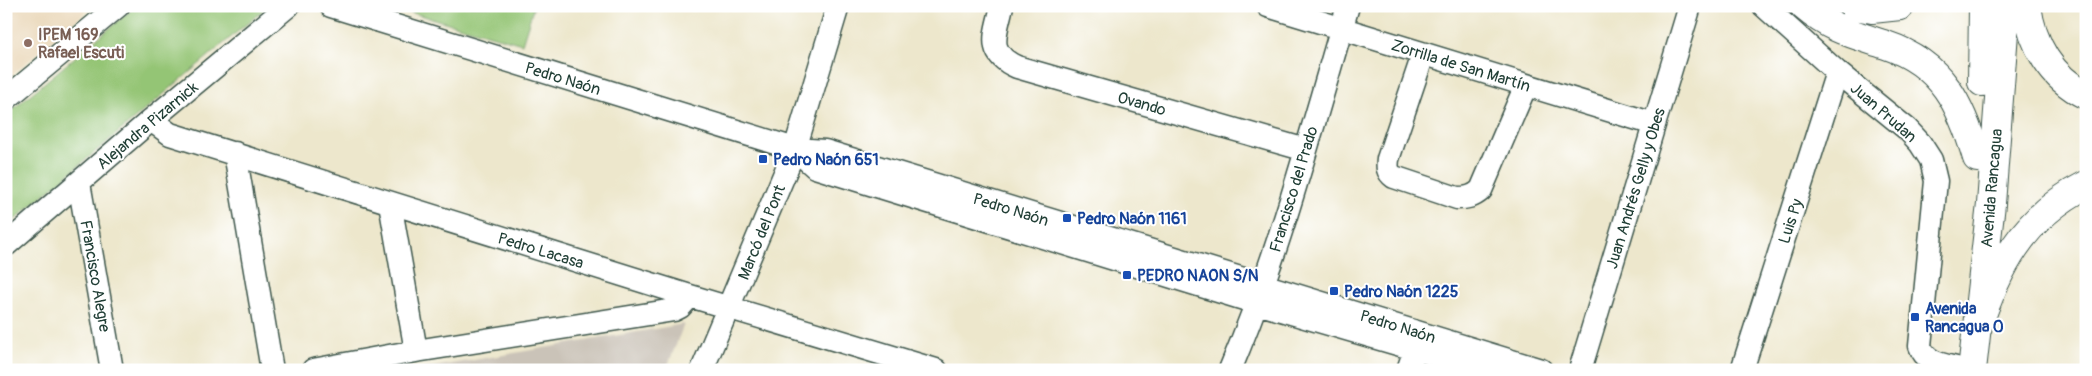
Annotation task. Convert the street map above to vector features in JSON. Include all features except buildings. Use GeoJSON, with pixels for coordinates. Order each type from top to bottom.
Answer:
{"type":"FeatureCollection","features":[{"type":"Feature","properties":{"kind":"main road"},"geometry":{"type":"LineString","coordinates":[[1804,6],[1831,26],[1848,34],[1900,50],[1926,65],[1954,97],[1968,128],[1977,158]]}},
{"type":"Feature","properties":{"kind":"main road"},"geometry":{"type":"LineString","coordinates":[[1854,6],[1872,9],[1900,6]]}},
{"type":"Feature","properties":{"kind":"main road","name":"Avenida Rancagua"},"geometry":{"type":"LineString","coordinates":[[1961,369],[1982,89],[1983,6]]}},
{"type":"Feature","properties":{"kind":"main road","name":"Avenida Rancagua"},"geometry":{"type":"LineString","coordinates":[[1961,369],[1976,332],[1991,196],[2006,6]]}},
{"type":"Feature","properties":{"kind":"main road"},"geometry":{"type":"LineString","coordinates":[[2028,6],[2032,29],[2045,59],[2066,82],[2086,95]]}},
{"type":"Feature","properties":{"kind":"main road"},"geometry":{"type":"LineString","coordinates":[[1976,332],[1996,276],[2021,239],[2050,209],[2086,186]]}},
{"type":"Feature","properties":{"kind":"street"},"geometry":{"type":"LineString","coordinates":[[6,99],[118,6]]}},
{"type":"Feature","properties":{"kind":"street","name":"Alejandra Pizarnick"},"geometry":{"type":"LineString","coordinates":[[6,246],[151,120],[288,6]]}},
{"type":"Feature","properties":{"kind":"street","name":"Pedro Naón"},"geometry":{"type":"LineString","coordinates":[[331,6],[795,149],[825,151],[1260,294],[1419,341],[1542,370]]}},
{"type":"Feature","properties":{"kind":"street","name":"Marcó del Pont"},"geometry":{"type":"LineString","coordinates":[[702,370],[795,149],[838,6]]}},
{"type":"Feature","properties":{"kind":"street","name":"Ovando"},"geometry":{"type":"LineString","coordinates":[[1002,6],[996,36],[998,56],[1005,62],[1306,150]]}},
{"type":"Feature","properties":{"kind":"street","name":"Zorrilla de San Martín"},"geometry":{"type":"LineString","coordinates":[[1268,6],[1423,55],[1654,124]]}},
{"type":"Feature","properties":{"kind":"street","name":"Francisco del Prado"},"geometry":{"type":"LineString","coordinates":[[1230,370],[1260,294],[1306,150],[1348,6]]}},
{"type":"Feature","properties":{"kind":"street","name":"Juan Andrés Gelly y Obes"},"geometry":{"type":"LineString","coordinates":[[1580,370],[1690,6]]}},
{"type":"Feature","properties":{"kind":"street","name":"Juan Prudan"},"geometry":{"type":"LineString","coordinates":[[1764,6],[1838,72],[1907,129],[1920,143],[1931,160],[1936,181],[1920,337],[1922,354],[1936,362],[1961,369]]}},
{"type":"Feature","properties":{"kind":"street"},"geometry":{"type":"LineString","coordinates":[[1423,55],[1387,167],[1389,173],[1394,177],[1456,198],[1466,198],[1475,195],[1481,190],[1526,85]]}},
{"type":"Feature","properties":{"kind":"street","name":"Luis Py"},"geometry":{"type":"LineString","coordinates":[[1742,370],[1838,72]]}},
{"type":"Feature","properties":{"kind":"street","name":"Pedro Lacasa"},"geometry":{"type":"LineString","coordinates":[[151,120],[170,134],[690,296],[936,370]]}},
{"type":"Feature","properties":{"kind":"street"},"geometry":{"type":"LineString","coordinates":[[235,153],[272,370]]}},
{"type":"Feature","properties":{"kind":"street","name":"Francisco Alegre"},"geometry":{"type":"LineString","coordinates":[[79,183],[112,370]]}},
{"type":"Feature","properties":{"kind":"street"},"geometry":{"type":"LineString","coordinates":[[390,203],[416,351]]}},
{"type":"Feature","properties":{"kind":"street"},"geometry":{"type":"LineString","coordinates":[[312,370],[416,351],[674,310],[680,307],[690,296]]}},
{"type":"Feature","properties":{"kind":"street"},"geometry":{"type":"LineString","coordinates":[[1408,370],[1419,341]]}},
{"type":"Feature","properties":{"kind":"street","name":"Pedro Naón"},"geometry":{"type":"LineString","coordinates":[[1419,341],[1486,370]]}},
{"type":"Feature","properties":{"kind":"shaded area","name":"IPEM 169 Rafael Escuti"},"geometry":{"type":"Polygon","coordinates":[[[6,6],[93,6],[6,80],[6,6]]]}},
{"type":"Feature","properties":{"kind":"shaded area"},"geometry":{"type":"Polygon","coordinates":[[[684,324],[666,370],[416,370],[684,324]]]}},
{"type":"Feature","properties":{"kind":"green space"},"geometry":{"type":"Polygon","coordinates":[[[136,6],[268,6],[6,227],[6,115],[136,6]]]}},
{"type":"Feature","properties":{"kind":"green space"},"geometry":{"type":"Polygon","coordinates":[[[388,6],[534,6],[522,44],[388,6]]]}},
{"type":"Feature","properties":{"kind":"place","name":"IPEM 169 Rafael Escuti"},"geometry":{"type":"Point","coordinates":[28,43]}},
{"type":"Feature","properties":{"kind":"place","name":"Pedro Naón 651"},"geometry":{"type":"Point","coordinates":[763,159]}},
{"type":"Feature","properties":{"kind":"place","name":"Pedro Naón 1161"},"geometry":{"type":"Point","coordinates":[1067,218]}},
{"type":"Feature","properties":{"kind":"place","name":"PEDRO NAON S/N"},"geometry":{"type":"Point","coordinates":[1127,275]}},
{"type":"Feature","properties":{"kind":"place","name":"Pedro Naón 1225"},"geometry":{"type":"Point","coordinates":[1334,291]}},
{"type":"Feature","properties":{"kind":"place","name":"Avenida Rancagua 0"},"geometry":{"type":"Point","coordinates":[1915,317]}}]}
